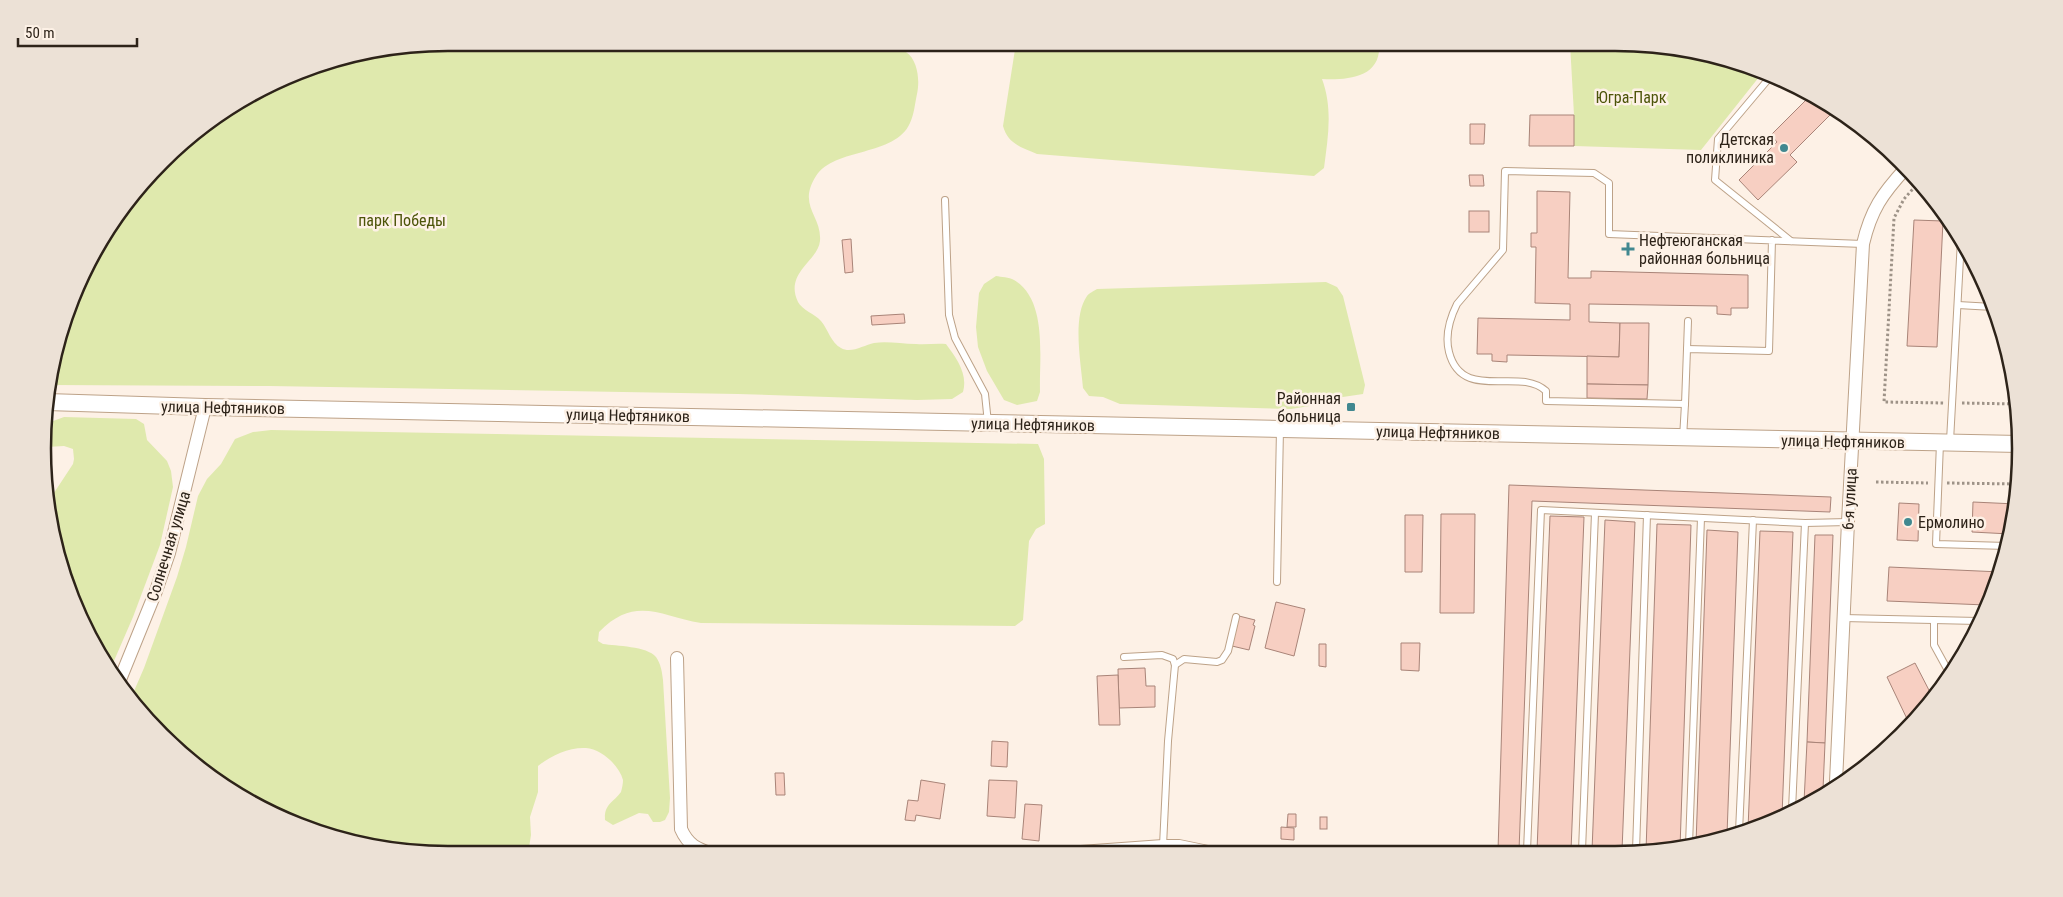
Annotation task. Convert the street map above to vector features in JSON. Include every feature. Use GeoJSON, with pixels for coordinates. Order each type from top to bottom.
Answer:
{"type":"FeatureCollection","features":[{"type":"Feature","properties":{"kind":"street","name":"6-я улица"},"geometry":{"type":"LineString","coordinates":[[1836,778],[1863,244],[1869,221],[1876,205],[1901,174]]}},
{"type":"Feature","properties":{"kind":"street","name":"улица Нефтяников"},"geometry":{"type":"LineString","coordinates":[[54,402],[206,407],[2012,444]]}},
{"type":"Feature","properties":{"kind":"street","name":"Солнечная улица"},"geometry":{"type":"LineString","coordinates":[[121,674],[170,553],[206,407]]}},
{"type":"Feature","properties":{"kind":"street"},"geometry":{"type":"LineString","coordinates":[[677,658],[681,829],[685,838],[693,846]]}},
{"type":"Feature","properties":{"kind":"street"},"geometry":{"type":"LineString","coordinates":[[1163,846],[1179,846]]}},
{"type":"Feature","properties":{"kind":"lane"},"geometry":{"type":"LineString","coordinates":[[1767,81],[1718,139],[1715,180],[1791,240]]}},
{"type":"Feature","properties":{"kind":"lane"},"geometry":{"type":"LineString","coordinates":[[1685,404],[1546,401],[1546,390],[1539,384],[1478,380],[1466,377],[1457,370],[1451,360],[1448,348],[1450,319],[1457,304],[1503,250],[1505,170],[1594,173],[1609,184],[1609,234],[1863,244]]}},
{"type":"Feature","properties":{"kind":"lane"},"geometry":{"type":"LineString","coordinates":[[944,200],[949,315],[955,338],[986,394],[988,423]]}},
{"type":"Feature","properties":{"kind":"lane"},"geometry":{"type":"LineString","coordinates":[[1687,349],[1769,351],[1772,240]]}},
{"type":"Feature","properties":{"kind":"lane"},"geometry":{"type":"LineString","coordinates":[[1960,253],[1958,305],[1936,544],[1999,546]]}},
{"type":"Feature","properties":{"kind":"lane"},"geometry":{"type":"LineString","coordinates":[[1958,305],[1986,307]]}},
{"type":"Feature","properties":{"kind":"lane"},"geometry":{"type":"LineString","coordinates":[[1683,438],[1688,321]]}},
{"type":"Feature","properties":{"kind":"lane"},"geometry":{"type":"LineString","coordinates":[[1277,582],[1280,429]]}},
{"type":"Feature","properties":{"kind":"lane"},"geometry":{"type":"LineString","coordinates":[[1527,846],[1541,510],[1805,523],[1848,522]]}},
{"type":"Feature","properties":{"kind":"lane"},"geometry":{"type":"LineString","coordinates":[[1582,846],[1595,513]]}},
{"type":"Feature","properties":{"kind":"lane"},"geometry":{"type":"LineString","coordinates":[[1636,845],[1647,515]]}},
{"type":"Feature","properties":{"kind":"lane"},"geometry":{"type":"LineString","coordinates":[[1689,838],[1701,518]]}},
{"type":"Feature","properties":{"kind":"lane"},"geometry":{"type":"LineString","coordinates":[[1739,826],[1753,520]]}},
{"type":"Feature","properties":{"kind":"lane"},"geometry":{"type":"LineString","coordinates":[[1792,804],[1805,523]]}},
{"type":"Feature","properties":{"kind":"lane"},"geometry":{"type":"LineString","coordinates":[[1175,665],[1184,659],[1217,662],[1222,660],[1228,651],[1236,617]]}},
{"type":"Feature","properties":{"kind":"lane"},"geometry":{"type":"LineString","coordinates":[[1843,618],[1972,621]]}},
{"type":"Feature","properties":{"kind":"lane"},"geometry":{"type":"LineString","coordinates":[[1934,620],[1934,645],[1946,668]]}},
{"type":"Feature","properties":{"kind":"lane"},"geometry":{"type":"LineString","coordinates":[[1124,657],[1162,655],[1173,659],[1175,665],[1168,741],[1163,846]]}},
{"type":"Feature","properties":{"kind":"path"},"geometry":{"type":"LineString","coordinates":[[1884,402],[1894,218],[1904,199],[1914,188]]}},
{"type":"Feature","properties":{"kind":"green space","name":"парк Победы"},"geometry":{"type":"Polygon","coordinates":[[[904,51],[916,65],[918,77],[917,94],[910,123],[902,134],[892,142],[837,160],[825,167],[816,176],[811,186],[809,203],[818,224],[820,241],[814,255],[798,275],[795,283],[795,292],[800,305],[821,321],[835,343],[845,350],[853,350],[879,342],[946,344],[958,361],[964,379],[963,392],[952,399],[917,400],[738,394],[269,386],[57,385],[65,346],[81,296],[104,250],[133,207],[168,168],[207,133],[250,104],[273,92],[296,81],[346,65],[371,59],[423,52],[904,51]]]}},
{"type":"Feature","properties":{"kind":"green space"},"geometry":{"type":"Polygon","coordinates":[[[1015,51],[1378,51],[1375,64],[1361,74],[1342,79],[1322,79],[1328,101],[1328,134],[1324,168],[1314,176],[1037,154],[1012,141],[1003,126],[1015,51]]]}},
{"type":"Feature","properties":{"kind":"green space","name":"Югра-Парк"},"geometry":{"type":"Polygon","coordinates":[[[1570,51],[1640,52],[1666,55],[1717,65],[1758,78],[1701,150],[1574,146],[1570,51]]]}},
{"type":"Feature","properties":{"kind":"green space"},"geometry":{"type":"Polygon","coordinates":[[[996,276],[1012,279],[1025,289],[1037,315],[1040,347],[1040,392],[1037,401],[1017,405],[1004,400],[987,371],[978,347],[976,327],[979,293],[984,284],[996,276]]]}},
{"type":"Feature","properties":{"kind":"green space"},"geometry":{"type":"Polygon","coordinates":[[[1326,282],[1337,287],[1343,296],[1365,385],[1363,394],[1336,398],[1322,404],[1291,409],[1120,404],[1103,397],[1089,396],[1083,388],[1079,353],[1080,316],[1082,305],[1087,296],[1097,289],[1326,282]]]}},
{"type":"Feature","properties":{"kind":"green space"},"geometry":{"type":"Polygon","coordinates":[[[64,417],[136,419],[144,424],[147,440],[167,461],[171,471],[173,487],[160,545],[133,617],[114,662],[81,601],[65,551],[54,493],[73,464],[74,459],[73,449],[64,446],[51,447],[52,421],[64,417]]]}},
{"type":"Feature","properties":{"kind":"green space"},"geometry":{"type":"Polygon","coordinates":[[[271,430],[1038,444],[1044,459],[1045,524],[1036,529],[1029,541],[1023,620],[1015,626],[701,623],[648,611],[624,614],[599,632],[598,641],[603,644],[631,647],[652,653],[659,662],[663,680],[670,798],[669,812],[665,820],[653,822],[648,814],[639,813],[613,825],[605,820],[606,810],[621,792],[623,780],[621,774],[609,759],[598,751],[580,748],[554,756],[538,766],[538,792],[530,817],[529,846],[448,846],[397,842],[371,838],[321,825],[296,816],[250,793],[207,764],[187,747],[134,691],[177,577],[198,496],[207,479],[221,464],[235,439],[253,432],[271,430]]]}},
{"type":"Feature","properties":{"kind":"building","name":"Детская поликлиника"},"geometry":{"type":"Polygon","coordinates":[[[1806,100],[1830,115],[1790,155],[1797,162],[1758,200],[1739,180],[1777,142],[1771,135],[1806,100]]]}},
{"type":"Feature","properties":{"kind":"building"},"geometry":{"type":"Polygon","coordinates":[[[1530,115],[1574,115],[1574,146],[1529,146],[1530,115]]]}},
{"type":"Feature","properties":{"kind":"building"},"geometry":{"type":"Polygon","coordinates":[[[1470,124],[1485,124],[1484,144],[1470,144],[1470,124]]]}},
{"type":"Feature","properties":{"kind":"building"},"geometry":{"type":"Polygon","coordinates":[[[1469,175],[1483,175],[1484,186],[1470,186],[1469,175]]]}},
{"type":"Feature","properties":{"kind":"building"},"geometry":{"type":"Polygon","coordinates":[[[1537,191],[1570,192],[1568,278],[1591,278],[1591,271],[1748,275],[1748,308],[1731,308],[1731,315],[1717,314],[1717,306],[1589,304],[1589,322],[1620,323],[1619,357],[1507,355],[1507,362],[1492,361],[1492,354],[1477,354],[1478,318],[1570,320],[1570,304],[1535,303],[1536,247],[1531,247],[1531,233],[1537,233],[1537,191]]]}},
{"type":"Feature","properties":{"kind":"building"},"geometry":{"type":"Polygon","coordinates":[[[1469,211],[1489,211],[1489,232],[1469,232],[1469,211]]]}},
{"type":"Feature","properties":{"kind":"building"},"geometry":{"type":"Polygon","coordinates":[[[1914,220],[1940,221],[1943,225],[1937,347],[1907,346],[1914,220]]]}},
{"type":"Feature","properties":{"kind":"building"},"geometry":{"type":"Polygon","coordinates":[[[851,239],[853,272],[845,273],[842,240],[851,239]]]}},
{"type":"Feature","properties":{"kind":"building"},"geometry":{"type":"Polygon","coordinates":[[[904,314],[905,323],[872,325],[871,316],[904,314]]]}},
{"type":"Feature","properties":{"kind":"building"},"geometry":{"type":"Polygon","coordinates":[[[1620,323],[1649,323],[1648,385],[1587,384],[1587,356],[1619,357],[1620,323]]]}},
{"type":"Feature","properties":{"kind":"building"},"geometry":{"type":"Polygon","coordinates":[[[1587,384],[1648,385],[1647,399],[1587,398],[1587,384]]]}},
{"type":"Feature","properties":{"kind":"building"},"geometry":{"type":"Polygon","coordinates":[[[1509,485],[1831,497],[1830,512],[1532,501],[1519,846],[1498,846],[1509,485]]]}},
{"type":"Feature","properties":{"kind":"building"},"geometry":{"type":"Polygon","coordinates":[[[1973,502],[2007,504],[2002,534],[1972,532],[1973,502]]]}},
{"type":"Feature","properties":{"kind":"building","name":"Ермолино"},"geometry":{"type":"Polygon","coordinates":[[[1899,503],[1919,504],[1918,541],[1897,540],[1899,503]]]}},
{"type":"Feature","properties":{"kind":"building"},"geometry":{"type":"Polygon","coordinates":[[[1441,514],[1475,514],[1474,613],[1440,613],[1441,514]]]}},
{"type":"Feature","properties":{"kind":"building"},"geometry":{"type":"Polygon","coordinates":[[[1405,515],[1423,515],[1422,572],[1405,572],[1405,515]]]}},
{"type":"Feature","properties":{"kind":"building"},"geometry":{"type":"Polygon","coordinates":[[[1550,516],[1584,517],[1571,846],[1537,846],[1550,516]]]}},
{"type":"Feature","properties":{"kind":"building"},"geometry":{"type":"Polygon","coordinates":[[[1605,520],[1635,522],[1622,846],[1592,846],[1605,520]]]}},
{"type":"Feature","properties":{"kind":"building"},"geometry":{"type":"Polygon","coordinates":[[[1657,524],[1691,525],[1680,840],[1646,844],[1657,524]]]}},
{"type":"Feature","properties":{"kind":"building"},"geometry":{"type":"Polygon","coordinates":[[[1707,530],[1738,532],[1727,829],[1696,837],[1707,530]]]}},
{"type":"Feature","properties":{"kind":"building"},"geometry":{"type":"Polygon","coordinates":[[[1760,531],[1793,532],[1782,809],[1748,823],[1760,531]]]}},
{"type":"Feature","properties":{"kind":"building"},"geometry":{"type":"Polygon","coordinates":[[[1815,535],[1833,535],[1825,743],[1807,742],[1815,535]]]}},
{"type":"Feature","properties":{"kind":"building"},"geometry":{"type":"Polygon","coordinates":[[[1889,567],[1992,572],[1980,605],[1887,601],[1889,567]]]}},
{"type":"Feature","properties":{"kind":"building"},"geometry":{"type":"Polygon","coordinates":[[[1276,602],[1305,609],[1294,656],[1265,648],[1276,602]]]}},
{"type":"Feature","properties":{"kind":"building"},"geometry":{"type":"Polygon","coordinates":[[[1239,616],[1255,620],[1249,650],[1232,646],[1239,616]]]}},
{"type":"Feature","properties":{"kind":"building"},"geometry":{"type":"Polygon","coordinates":[[[1401,643],[1420,643],[1419,671],[1401,670],[1401,643]]]}},
{"type":"Feature","properties":{"kind":"building"},"geometry":{"type":"Polygon","coordinates":[[[1319,644],[1326,644],[1326,667],[1319,666],[1319,644]]]}},
{"type":"Feature","properties":{"kind":"building"},"geometry":{"type":"Polygon","coordinates":[[[1915,663],[1929,691],[1906,717],[1887,677],[1915,663]]]}},
{"type":"Feature","properties":{"kind":"building"},"geometry":{"type":"Polygon","coordinates":[[[1145,668],[1146,686],[1155,686],[1155,707],[1119,708],[1118,669],[1145,668]]]}},
{"type":"Feature","properties":{"kind":"building"},"geometry":{"type":"Polygon","coordinates":[[[1118,675],[1120,725],[1099,725],[1097,676],[1118,675]]]}},
{"type":"Feature","properties":{"kind":"building"},"geometry":{"type":"Polygon","coordinates":[[[992,741],[1008,742],[1007,767],[991,766],[992,741]]]}},
{"type":"Feature","properties":{"kind":"building"},"geometry":{"type":"Polygon","coordinates":[[[1807,742],[1825,743],[1823,787],[1804,798],[1807,742]]]}},
{"type":"Feature","properties":{"kind":"building"},"geometry":{"type":"Polygon","coordinates":[[[775,773],[784,773],[785,795],[776,795],[775,773]]]}},
{"type":"Feature","properties":{"kind":"building"},"geometry":{"type":"Polygon","coordinates":[[[921,780],[945,784],[940,819],[916,815],[915,821],[905,820],[908,800],[918,801],[921,780]]]}},
{"type":"Feature","properties":{"kind":"building"},"geometry":{"type":"Polygon","coordinates":[[[989,780],[1017,781],[1015,818],[987,816],[989,780]]]}},
{"type":"Feature","properties":{"kind":"building"},"geometry":{"type":"Polygon","coordinates":[[[1025,804],[1042,805],[1039,841],[1022,839],[1025,804]]]}},
{"type":"Feature","properties":{"kind":"building"},"geometry":{"type":"Polygon","coordinates":[[[1288,814],[1296,814],[1296,827],[1287,827],[1288,814]]]}},
{"type":"Feature","properties":{"kind":"building"},"geometry":{"type":"Polygon","coordinates":[[[1320,817],[1327,817],[1327,829],[1320,829],[1320,817]]]}},
{"type":"Feature","properties":{"kind":"building"},"geometry":{"type":"Polygon","coordinates":[[[1281,827],[1294,828],[1294,840],[1281,839],[1281,827]]]}},
{"type":"Feature","properties":{"kind":"place","name":"Детская поликлиника"},"geometry":{"type":"Point","coordinates":[1784,148]}},
{"type":"Feature","properties":{"kind":"place","name":"Нефтеюганская районная больница"},"geometry":{"type":"Point","coordinates":[1628,249]}},
{"type":"Feature","properties":{"kind":"place","name":"Районная больница"},"geometry":{"type":"Point","coordinates":[1351,407]}},
{"type":"Feature","properties":{"kind":"place","name":"Ермолино"},"geometry":{"type":"Point","coordinates":[1908,522]}}]}
